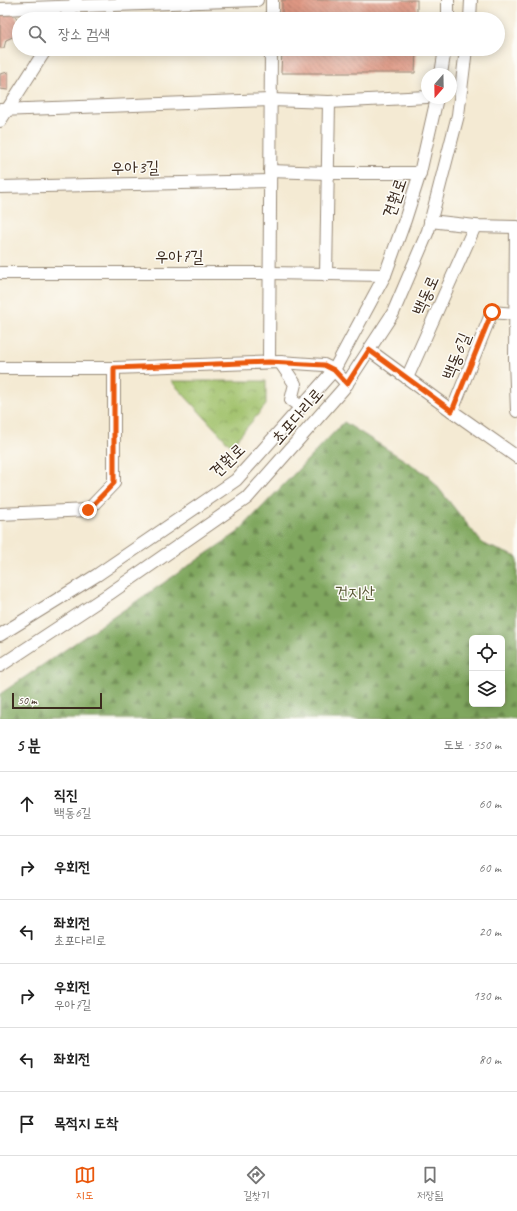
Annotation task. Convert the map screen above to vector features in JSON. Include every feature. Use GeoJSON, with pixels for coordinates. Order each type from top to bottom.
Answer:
{"type":"FeatureCollection","features":[{"type":"Feature","properties":{"kind":"street"},"geometry":{"type":"LineString","coordinates":[[0,8],[75,3],[257,0]]}},
{"type":"Feature","properties":{"kind":"street"},"geometry":{"type":"LineString","coordinates":[[272,0],[272,12]]}},
{"type":"Feature","properties":{"kind":"street"},"geometry":{"type":"LineString","coordinates":[[448,0],[448,12]]}},
{"type":"Feature","properties":{"kind":"street"},"geometry":{"type":"LineString","coordinates":[[470,12],[471,0]]}},
{"type":"Feature","properties":{"kind":"street"},"geometry":{"type":"LineString","coordinates":[[69,12],[75,3]]}},
{"type":"Feature","properties":{"kind":"street"},"geometry":{"type":"LineString","coordinates":[[0,121],[4,110],[41,56]]}},
{"type":"Feature","properties":{"kind":"street"},"geometry":{"type":"LineString","coordinates":[[271,56],[270,273],[275,362],[295,384],[291,400],[301,407]]}},
{"type":"Feature","properties":{"kind":"street"},"geometry":{"type":"LineString","coordinates":[[442,68],[444,56]]}},
{"type":"Feature","properties":{"kind":"street","name":"초포다리로"},"geometry":{"type":"LineString","coordinates":[[0,666],[109,594],[247,498],[347,384],[393,312],[428,231],[458,114],[465,56]]}},
{"type":"Feature","properties":{"kind":"street"},"geometry":{"type":"LineString","coordinates":[[4,110],[271,100],[329,102],[421,97]]}},
{"type":"Feature","properties":{"kind":"street"},"geometry":{"type":"LineString","coordinates":[[326,275],[329,102]]}},
{"type":"Feature","properties":{"kind":"street","name":"견훤로"},"geometry":{"type":"LineString","coordinates":[[0,635],[97,575],[236,480],[334,370],[384,275],[405,220],[420,173],[436,104]]}},
{"type":"Feature","properties":{"kind":"street","name":"우아3길"},"geometry":{"type":"LineString","coordinates":[[0,187],[327,173],[420,173]]}},
{"type":"Feature","properties":{"kind":"street"},"geometry":{"type":"LineString","coordinates":[[430,221],[475,226],[516,227],[515,314],[517,411]]}},
{"type":"Feature","properties":{"kind":"street","name":"백동로"},"geometry":{"type":"LineString","coordinates":[[407,378],[475,226]]}},
{"type":"Feature","properties":{"kind":"street","name":"우아7길"},"geometry":{"type":"LineString","coordinates":[[0,273],[270,273],[384,275]]}},
{"type":"Feature","properties":{"kind":"street","name":"백동6길"},"geometry":{"type":"LineString","coordinates":[[452,411],[492,312],[515,314]]}},
{"type":"Feature","properties":{"kind":"street"},"geometry":{"type":"LineString","coordinates":[[369,350],[517,458]]}},
{"type":"Feature","properties":{"kind":"street"},"geometry":{"type":"LineString","coordinates":[[0,368],[114,368],[275,362],[324,365],[334,370],[347,384]]}},
{"type":"Feature","properties":{"kind":"street"},"geometry":{"type":"LineString","coordinates":[[0,514],[88,510],[114,483],[114,368]]}},
{"type":"Feature","properties":{"kind":"green space"},"geometry":{"type":"Polygon","coordinates":[[[171,381],[266,381],[266,405],[231,446],[171,381]]]}},
{"type":"Feature","properties":{"kind":"green space","name":"건지산"},"geometry":{"type":"Polygon","coordinates":[[[344,422],[428,475],[483,544],[517,557],[517,719],[0,719],[0,694],[237,533],[344,422]]]}},
{"type":"Feature","properties":{"kind":"building"},"geometry":{"type":"Polygon","coordinates":[[[282,0],[417,0],[417,12],[282,12],[282,0]]]}},
{"type":"Feature","properties":{"kind":"building"},"geometry":{"type":"Polygon","coordinates":[[[12,12],[12,37],[6,40],[4,48],[0,48],[0,14],[12,12]]]}},
{"type":"Feature","properties":{"kind":"building"},"geometry":{"type":"Polygon","coordinates":[[[282,56],[416,56],[415,73],[281,73],[282,56]]]}},
{"type":"Feature","properties":{"kind":"building"},"geometry":{"type":"Polygon","coordinates":[[[8,72],[8,90],[0,89],[0,74],[8,72]]]}},
{"type":"Feature","properties":{"kind":"route"},"geometry":{"type":"LineString","coordinates":[[88,510],[114,483],[114,368],[269,362],[324,365],[334,370],[347,384],[369,350],[452,411],[492,312]]}}]}
